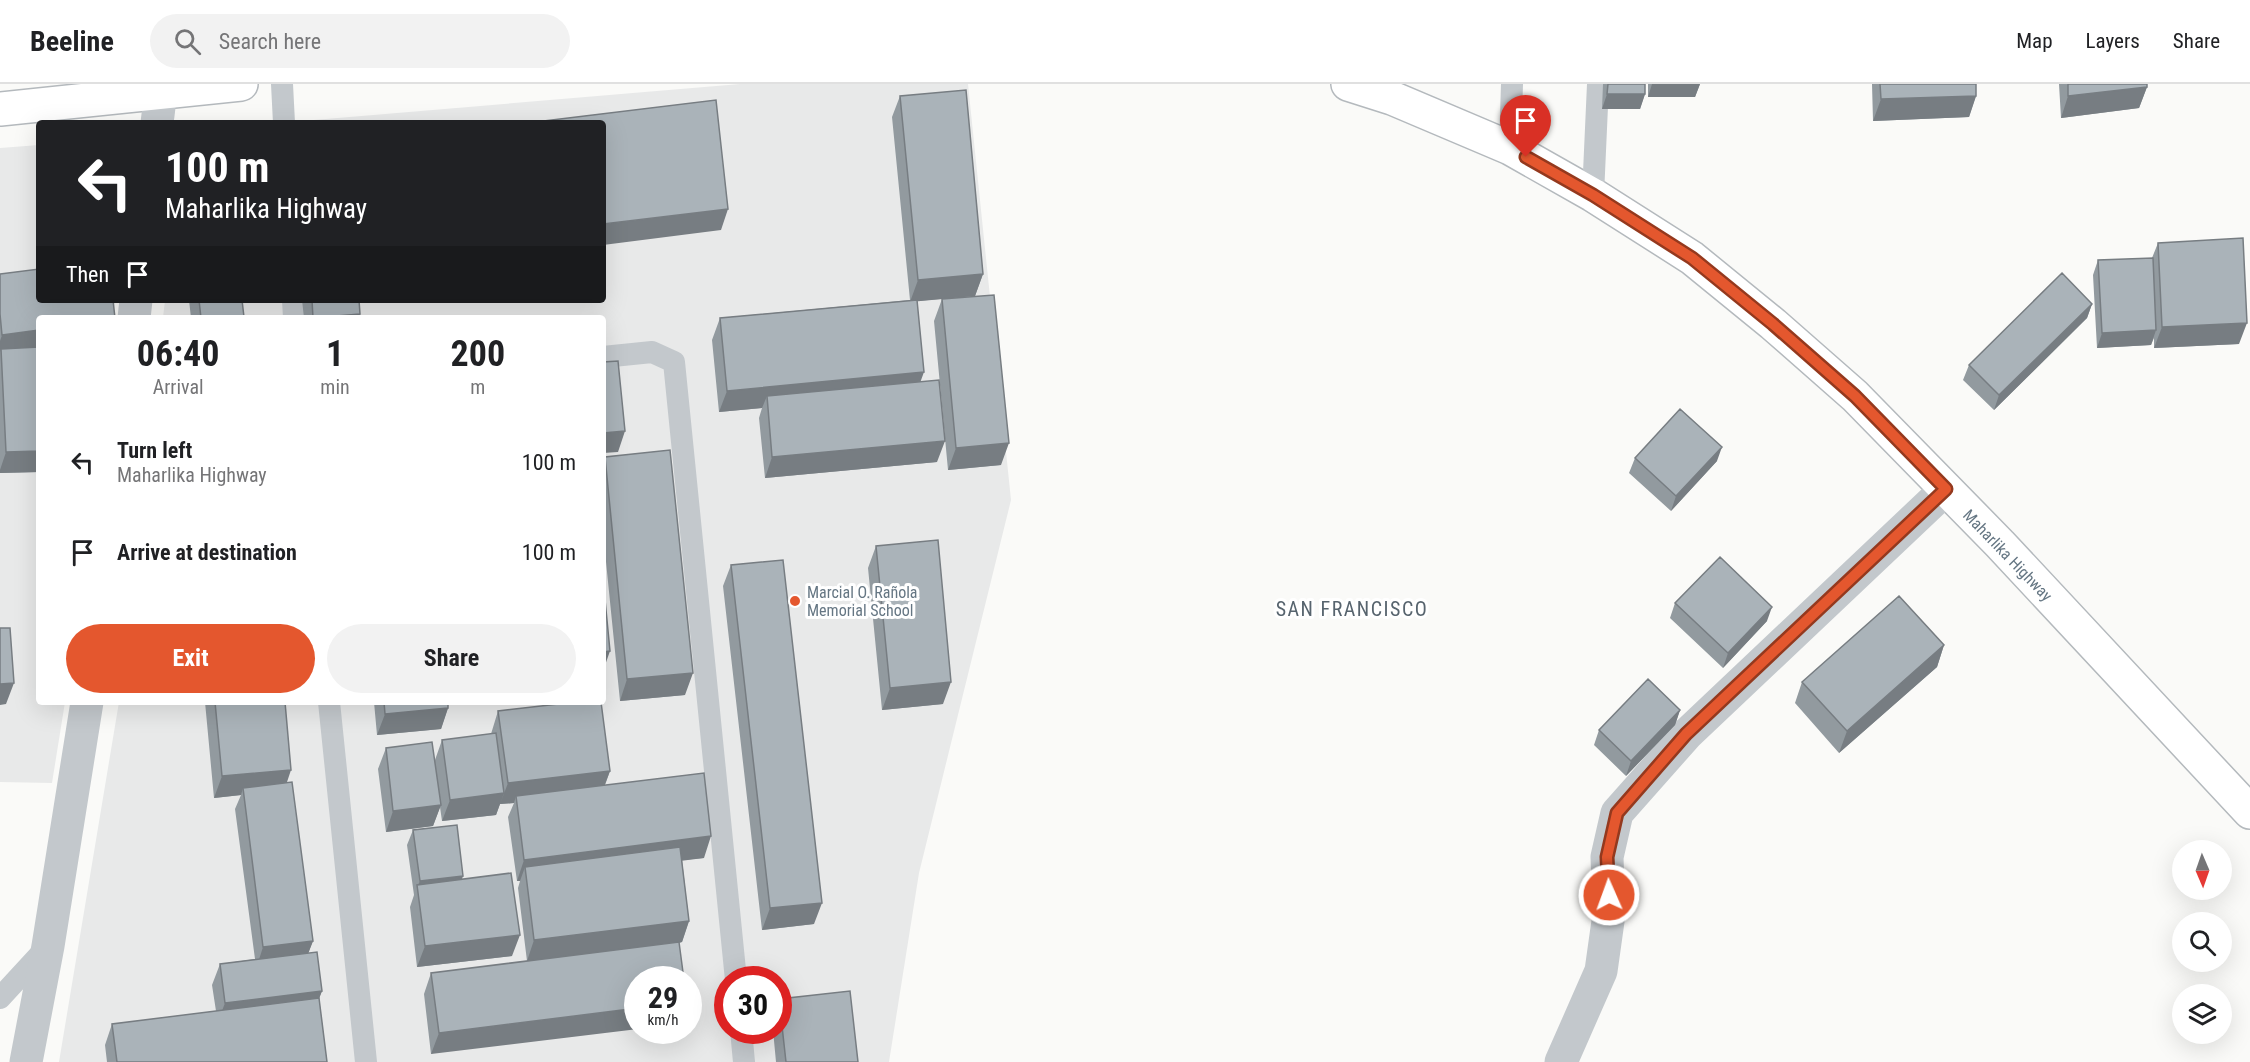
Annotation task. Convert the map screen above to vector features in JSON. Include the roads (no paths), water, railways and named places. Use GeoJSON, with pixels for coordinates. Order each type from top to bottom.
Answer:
{"type":"FeatureCollection","features":[{"type":"Feature","properties":{"kind":"highway"},"geometry":{"type":"LineString","coordinates":[[0,109],[159,107],[241,84]]}},
{"type":"Feature","properties":{"kind":"highway","name":"Maharlika Highway"},"geometry":{"type":"LineString","coordinates":[[1348,84],[1392,98],[1510,148],[1593,195],[1692,258],[1773,324],[1855,396],[2000,544],[2250,812]]}},
{"type":"Feature","properties":{"kind":"street"},"geometry":{"type":"LineString","coordinates":[[1561,1062],[1602,971],[1609,914],[1607,857],[1617,813],[1686,734],[1946,489]]}},
{"type":"Feature","properties":{"kind":"street"},"geometry":{"type":"LineString","coordinates":[[26,1062],[48,946],[87,705]]}},
{"type":"Feature","properties":{"kind":"lane"},"geometry":{"type":"LineString","coordinates":[[282,84],[284,120]]}},
{"type":"Feature","properties":{"kind":"lane"},"geometry":{"type":"LineString","coordinates":[[1510,148],[1512,84]]}},
{"type":"Feature","properties":{"kind":"lane"},"geometry":{"type":"LineString","coordinates":[[1593,195],[1598,84]]}},
{"type":"Feature","properties":{"kind":"lane"},"geometry":{"type":"LineString","coordinates":[[606,357],[652,352],[674,362],[734,966]]}},
{"type":"Feature","properties":{"kind":"lane"},"geometry":{"type":"LineString","coordinates":[[329,705],[366,1062]]}},
{"type":"Feature","properties":{"kind":"lane"},"geometry":{"type":"LineString","coordinates":[[0,998],[48,946]]}},
{"type":"Feature","properties":{"kind":"lane"},"geometry":{"type":"LineString","coordinates":[[742,1044],[744,1062]]}},
{"type":"Feature","properties":{"kind":"place","name":"Marcial O. Rañola Memorial School"},"geometry":{"type":"Point","coordinates":[795,601]}},
{"type":"Feature","properties":{"kind":"district","name":"SAN FRANCISCO"},"geometry":{"type":"Point","coordinates":[1352,609]}}]}
